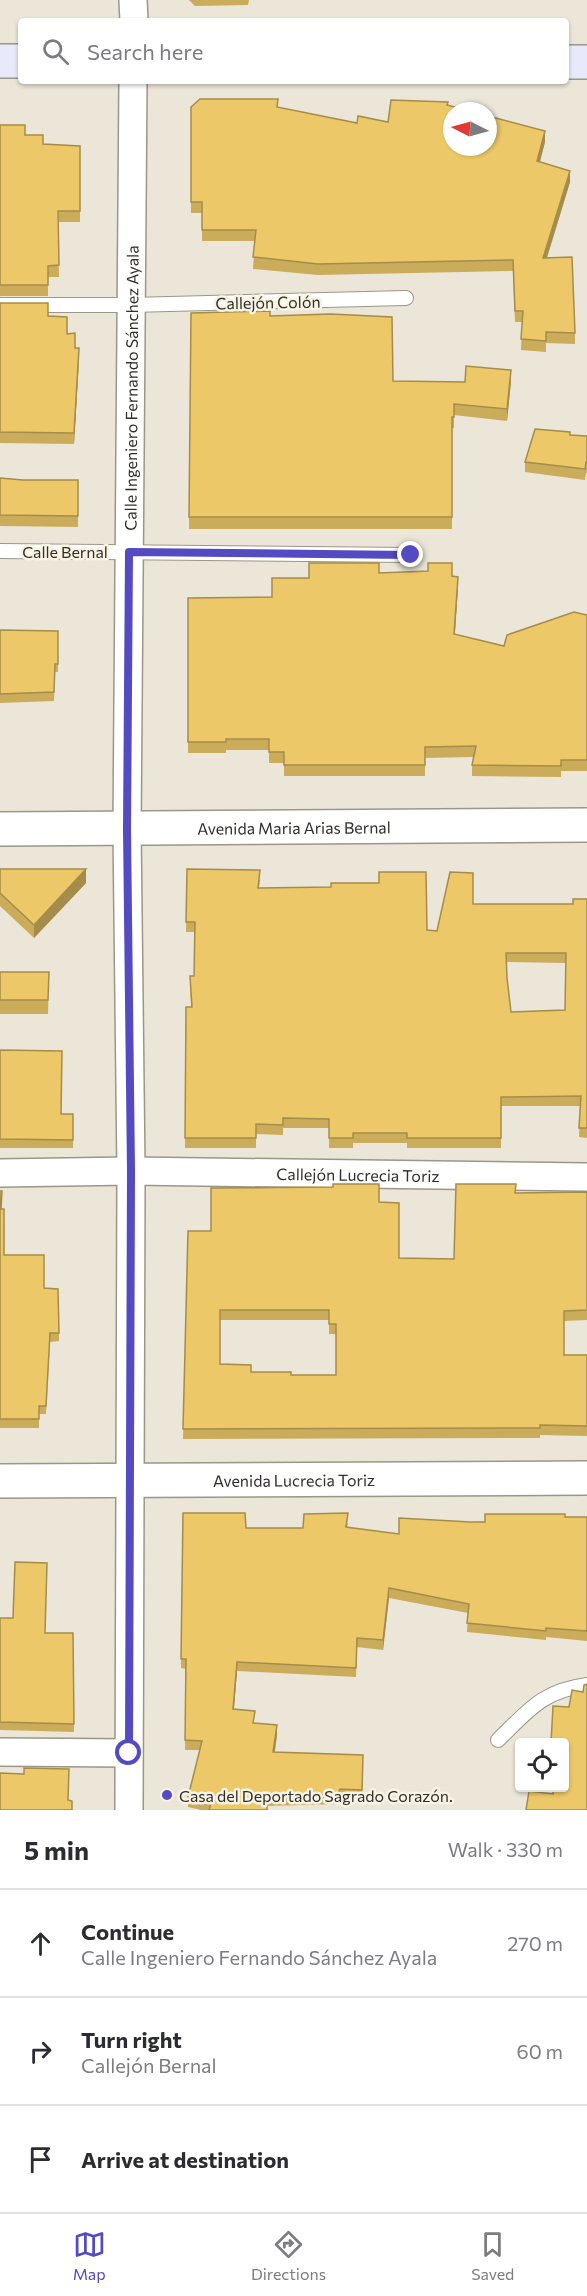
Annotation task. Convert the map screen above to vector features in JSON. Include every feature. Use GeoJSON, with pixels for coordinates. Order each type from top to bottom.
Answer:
{"type":"FeatureCollection","features":[{"type":"Feature","properties":{"kind":"main road"},"geometry":{"type":"LineString","coordinates":[[0,61],[18,61]]}},
{"type":"Feature","properties":{"kind":"main road"},"geometry":{"type":"LineString","coordinates":[[569,63],[587,63]]}},
{"type":"Feature","properties":{"kind":"street"},"geometry":{"type":"LineString","coordinates":[[133,0],[134,18]]}},
{"type":"Feature","properties":{"kind":"street","name":"Calle Ingeniero Fernando Sánchez Ayala"},"geometry":{"type":"LineString","coordinates":[[129,1810],[131,1171],[127,829],[134,84]]}},
{"type":"Feature","properties":{"kind":"street","name":"Avenida Maria Arias Bernal"},"geometry":{"type":"LineString","coordinates":[[0,828],[587,825]]}},
{"type":"Feature","properties":{"kind":"street","name":"Callejón Lucrecia Toriz"},"geometry":{"type":"LineString","coordinates":[[0,1173],[131,1171],[587,1177]]}},
{"type":"Feature","properties":{"kind":"street","name":"Avenida Lucrecia Toriz"},"geometry":{"type":"LineString","coordinates":[[0,1481],[587,1478]]}},
{"type":"Feature","properties":{"kind":"street"},"geometry":{"type":"LineString","coordinates":[[0,1752],[129,1753]]}},
{"type":"Feature","properties":{"kind":"lane","name":"Callejón Colón"},"geometry":{"type":"LineString","coordinates":[[0,305],[131,305],[405,298]]}},
{"type":"Feature","properties":{"kind":"lane","name":"Calle Bernal"},"geometry":{"type":"LineString","coordinates":[[0,551],[411,555]]}},
{"type":"Feature","properties":{"kind":"lane"},"geometry":{"type":"LineString","coordinates":[[498,1740],[536,1703],[564,1688],[587,1684]]}},
{"type":"Feature","properties":{"kind":"building"},"geometry":{"type":"Polygon","coordinates":[[[200,99],[278,99],[277,107],[357,123],[358,116],[388,122],[391,100],[448,102],[443,102],[443,156],[497,156],[497,118],[545,131],[537,161],[570,171],[543,258],[572,257],[575,333],[546,332],[546,341],[521,339],[523,311],[515,311],[513,260],[318,264],[253,257],[256,230],[202,230],[202,202],[191,202],[191,107],[200,99]]]}},
{"type":"Feature","properties":{"kind":"building"},"geometry":{"type":"Polygon","coordinates":[[[0,125],[25,125],[25,135],[43,135],[43,144],[80,146],[80,211],[58,211],[59,265],[48,266],[48,285],[0,285],[0,125]]]}},
{"type":"Feature","properties":{"kind":"building"},"geometry":{"type":"Polygon","coordinates":[[[0,303],[48,303],[48,316],[67,317],[67,334],[75,333],[75,348],[79,348],[74,433],[0,432],[0,303]]]}},
{"type":"Feature","properties":{"kind":"building"},"geometry":{"type":"Polygon","coordinates":[[[270,311],[270,316],[331,314],[392,317],[393,381],[465,382],[466,366],[511,370],[507,409],[454,404],[452,517],[189,517],[191,313],[270,311]]]}},
{"type":"Feature","properties":{"kind":"building"},"geometry":{"type":"Polygon","coordinates":[[[535,429],[587,436],[585,469],[525,462],[535,429]]]}},
{"type":"Feature","properties":{"kind":"building"},"geometry":{"type":"Polygon","coordinates":[[[0,478],[78,480],[78,516],[0,515],[0,478]]]}},
{"type":"Feature","properties":{"kind":"building"},"geometry":{"type":"Polygon","coordinates":[[[309,563],[379,563],[379,573],[428,571],[428,563],[452,563],[452,576],[458,577],[454,634],[504,646],[507,635],[574,612],[587,615],[587,760],[561,760],[561,766],[472,765],[476,746],[425,747],[425,765],[284,765],[284,752],[269,752],[269,739],[188,742],[188,598],[272,597],[272,578],[309,578],[309,563]]]}},
{"type":"Feature","properties":{"kind":"building"},"geometry":{"type":"Polygon","coordinates":[[[0,630],[58,631],[58,664],[55,664],[54,692],[0,694],[0,630]]]}},
{"type":"Feature","properties":{"kind":"building"},"geometry":{"type":"Polygon","coordinates":[[[0,869],[86,869],[34,925],[0,893],[0,869]]]}},
{"type":"Feature","properties":{"kind":"building"},"geometry":{"type":"Polygon","coordinates":[[[187,869],[260,870],[258,888],[331,887],[331,883],[379,883],[379,872],[426,872],[427,930],[437,931],[450,872],[473,873],[473,904],[573,904],[573,899],[587,899],[587,1128],[579,1128],[581,1096],[501,1097],[501,1138],[407,1138],[407,1133],[353,1133],[353,1138],[329,1138],[329,1119],[283,1118],[283,1125],[256,1124],[256,1138],[185,1138],[186,1007],[192,1007],[190,976],[194,976],[195,922],[186,922],[187,869]],[[506,953],[511,1012],[565,1010],[566,953],[506,953]]]}},
{"type":"Feature","properties":{"kind":"building"},"geometry":{"type":"Polygon","coordinates":[[[0,972],[49,972],[48,1000],[0,1000],[0,972]]]}},
{"type":"Feature","properties":{"kind":"building"},"geometry":{"type":"Polygon","coordinates":[[[0,1050],[62,1051],[61,1114],[73,1114],[73,1140],[0,1139],[0,1050]]]}},
{"type":"Feature","properties":{"kind":"building"},"geometry":{"type":"Polygon","coordinates":[[[333,1184],[379,1184],[379,1202],[399,1203],[399,1258],[454,1259],[456,1184],[516,1184],[515,1193],[587,1192],[587,1310],[564,1311],[564,1355],[587,1355],[587,1426],[183,1429],[188,1231],[211,1231],[211,1188],[333,1187],[333,1184]],[[220,1310],[220,1364],[251,1365],[251,1372],[336,1375],[336,1324],[329,1324],[329,1310],[220,1310]]]}},
{"type":"Feature","properties":{"kind":"building"},"geometry":{"type":"Polygon","coordinates":[[[0,1191],[2,1191],[1,1209],[4,1209],[4,1255],[44,1255],[44,1288],[58,1289],[59,1333],[50,1333],[46,1406],[39,1406],[39,1419],[0,1419],[0,1191]]]}},
{"type":"Feature","properties":{"kind":"building"},"geometry":{"type":"Polygon","coordinates":[[[183,1513],[245,1513],[246,1528],[303,1528],[304,1514],[348,1513],[346,1527],[399,1534],[399,1518],[485,1522],[485,1514],[565,1514],[565,1517],[587,1517],[587,1631],[546,1628],[546,1631],[467,1623],[469,1604],[389,1588],[383,1640],[357,1638],[356,1668],[237,1662],[233,1709],[255,1711],[253,1723],[277,1725],[273,1752],[363,1755],[362,1790],[340,1789],[338,1794],[267,1797],[267,1810],[209,1810],[211,1803],[188,1797],[202,1741],[185,1740],[186,1659],[181,1659],[183,1513]]]}},
{"type":"Feature","properties":{"kind":"building"},"geometry":{"type":"Polygon","coordinates":[[[15,1562],[47,1563],[45,1633],[73,1633],[74,1724],[0,1722],[0,1618],[13,1618],[15,1562]]]}},
{"type":"Feature","properties":{"kind":"building"},"geometry":{"type":"Polygon","coordinates":[[[587,1684],[587,1810],[526,1810],[529,1792],[553,1794],[553,1792],[569,1792],[569,1738],[551,1738],[553,1706],[569,1707],[572,1690],[583,1692],[584,1685],[587,1684]]]}},
{"type":"Feature","properties":{"kind":"building"},"geometry":{"type":"Polygon","coordinates":[[[24,1768],[69,1769],[68,1800],[72,1801],[72,1810],[0,1810],[0,1773],[24,1774],[24,1768]]]}},
{"type":"Feature","properties":{"kind":"place","name":"Casa del Deportado Sagrado Corazón."},"geometry":{"type":"Point","coordinates":[167,1795]}},
{"type":"Feature","properties":{"kind":"route"},"geometry":{"type":"LineString","coordinates":[[129,1753],[131,1171],[127,829],[129,552],[411,555]]}}]}
